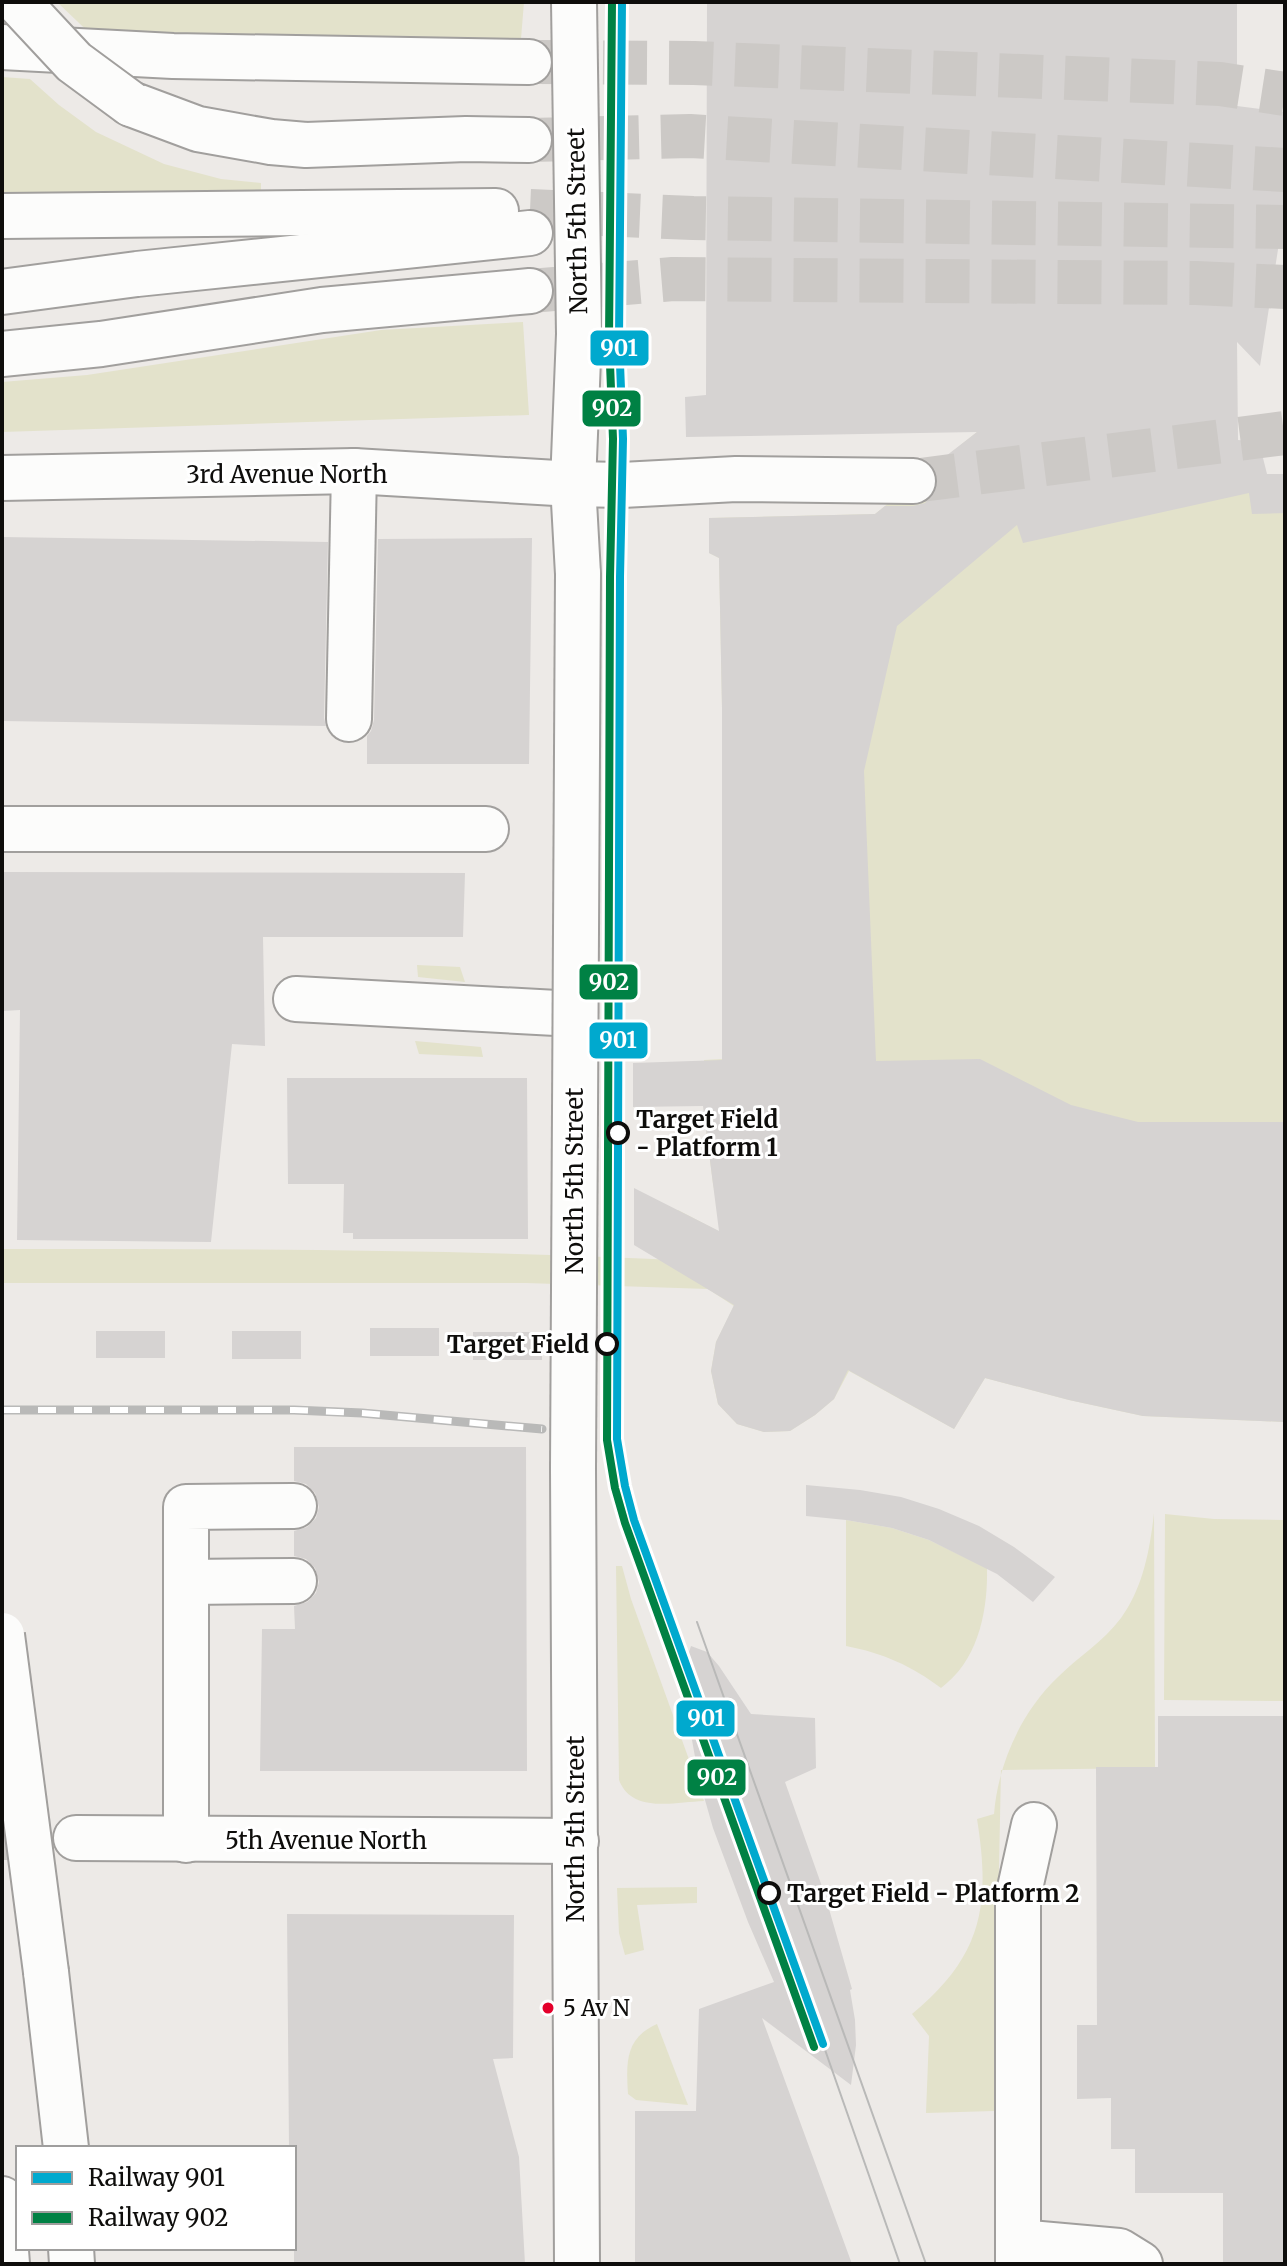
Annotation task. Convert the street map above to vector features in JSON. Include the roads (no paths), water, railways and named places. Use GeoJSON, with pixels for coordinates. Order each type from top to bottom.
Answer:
{"type":"FeatureCollection","features":[{"type":"Feature","properties":{"kind":"main road"},"geometry":{"type":"LineString","coordinates":[[18,2],[74,62],[131,104],[198,129],[306,145],[466,139],[529,140]]}},
{"type":"Feature","properties":{"kind":"main road","name":"North 5th Street"},"geometry":{"type":"LineString","coordinates":[[574,2],[579,334],[573,484],[578,574],[573,1468],[577,2264]]}},
{"type":"Feature","properties":{"kind":"main road"},"geometry":{"type":"LineString","coordinates":[[2,47],[173,56],[529,62]]}},
{"type":"Feature","properties":{"kind":"main road"},"geometry":{"type":"LineString","coordinates":[[2,216],[530,222],[2,292]]}},
{"type":"Feature","properties":{"kind":"main road"},"geometry":{"type":"LineString","coordinates":[[2,354],[88,346],[322,310],[530,291]]}},
{"type":"Feature","properties":{"kind":"main road"},"geometry":{"type":"LineString","coordinates":[[349,719],[354,471]]}},
{"type":"Feature","properties":{"kind":"main road","name":"3rd Avenue North"},"geometry":{"type":"LineString","coordinates":[[2,478],[354,471],[622,485],[736,479],[913,481]]}},
{"type":"Feature","properties":{"kind":"main road"},"geometry":{"type":"LineString","coordinates":[[2,829],[486,829]]}},
{"type":"Feature","properties":{"kind":"main road"},"geometry":{"type":"LineString","coordinates":[[296,999],[575,1014]]}},
{"type":"Feature","properties":{"kind":"main road"},"geometry":{"type":"LineString","coordinates":[[186,1840],[186,1507],[294,1506]]}},
{"type":"Feature","properties":{"kind":"main road"},"geometry":{"type":"LineString","coordinates":[[187,1582],[294,1581]]}},
{"type":"Feature","properties":{"kind":"main road"},"geometry":{"type":"LineString","coordinates":[[2,1635],[66,2146]]}},
{"type":"Feature","properties":{"kind":"main road"},"geometry":{"type":"LineString","coordinates":[[2,1751],[46,1972]]}},
{"type":"Feature","properties":{"kind":"main road"},"geometry":{"type":"LineString","coordinates":[[1034,1825],[1018,1897],[1018,2253],[1119,2251],[1140,2264]]}},
{"type":"Feature","properties":{"kind":"main road","name":"5th Avenue North"},"geometry":{"type":"LineString","coordinates":[[76,1838],[576,1841]]}},
{"type":"Feature","properties":{"kind":"main road"},"geometry":{"type":"LineString","coordinates":[[2,2199],[7,2264]]}},
{"type":"Feature","properties":{"kind":"tunnel"},"geometry":{"type":"LineString","coordinates":[[537,62],[694,63],[1220,84],[1285,94]]}},
{"type":"Feature","properties":{"kind":"tunnel"},"geometry":{"type":"LineString","coordinates":[[529,140],[690,136],[1285,170]]}},
{"type":"Feature","properties":{"kind":"tunnel"},"geometry":{"type":"LineString","coordinates":[[530,211],[693,218],[1285,227]]}},
{"type":"Feature","properties":{"kind":"tunnel"},"geometry":{"type":"LineString","coordinates":[[530,291],[673,279],[1196,283],[1285,287]]}},
{"type":"Feature","properties":{"kind":"tunnel"},"geometry":{"type":"LineString","coordinates":[[913,481],[1285,433]]}},
{"type":"Feature","properties":{"kind":"tunnel"},"geometry":{"type":"LineString","coordinates":[[2,1838],[76,1838]]}},
{"type":"Feature","properties":{"kind":"tram line"},"geometry":{"type":"LineString","coordinates":[[697,1622],[926,2264]]}},
{"type":"Feature","properties":{"kind":"tram line"},"geometry":{"type":"LineString","coordinates":[[823,2044],[900,2264]]}},
{"type":"Feature","properties":{"kind":"railway"},"geometry":{"type":"LineString","coordinates":[[2,1410],[294,1410],[542,1429]]}},
{"type":"Feature","properties":{"kind":"rail line","name":"902"},"geometry":{"type":"LineString","coordinates":[[612,2],[609,339],[613,439],[607,1440],[625,1523],[814,2047]]}},
{"type":"Feature","properties":{"kind":"rail line","name":"901"},"geometry":{"type":"LineString","coordinates":[[622,2],[619,339],[623,439],[617,1439],[634,1520],[823,2044]]}},
{"type":"Feature","properties":{"kind":"place","name":"Target Field - Platform 1"},"geometry":{"type":"Point","coordinates":[618,1133]}},
{"type":"Feature","properties":{"kind":"place","name":"Target Field"},"geometry":{"type":"Point","coordinates":[607,1344]}},
{"type":"Feature","properties":{"kind":"place","name":"Target Field - Platform 2"},"geometry":{"type":"Point","coordinates":[769,1893]}},
{"type":"Feature","properties":{"kind":"place","name":"5 Av N"},"geometry":{"type":"Point","coordinates":[548,2008]}}]}
